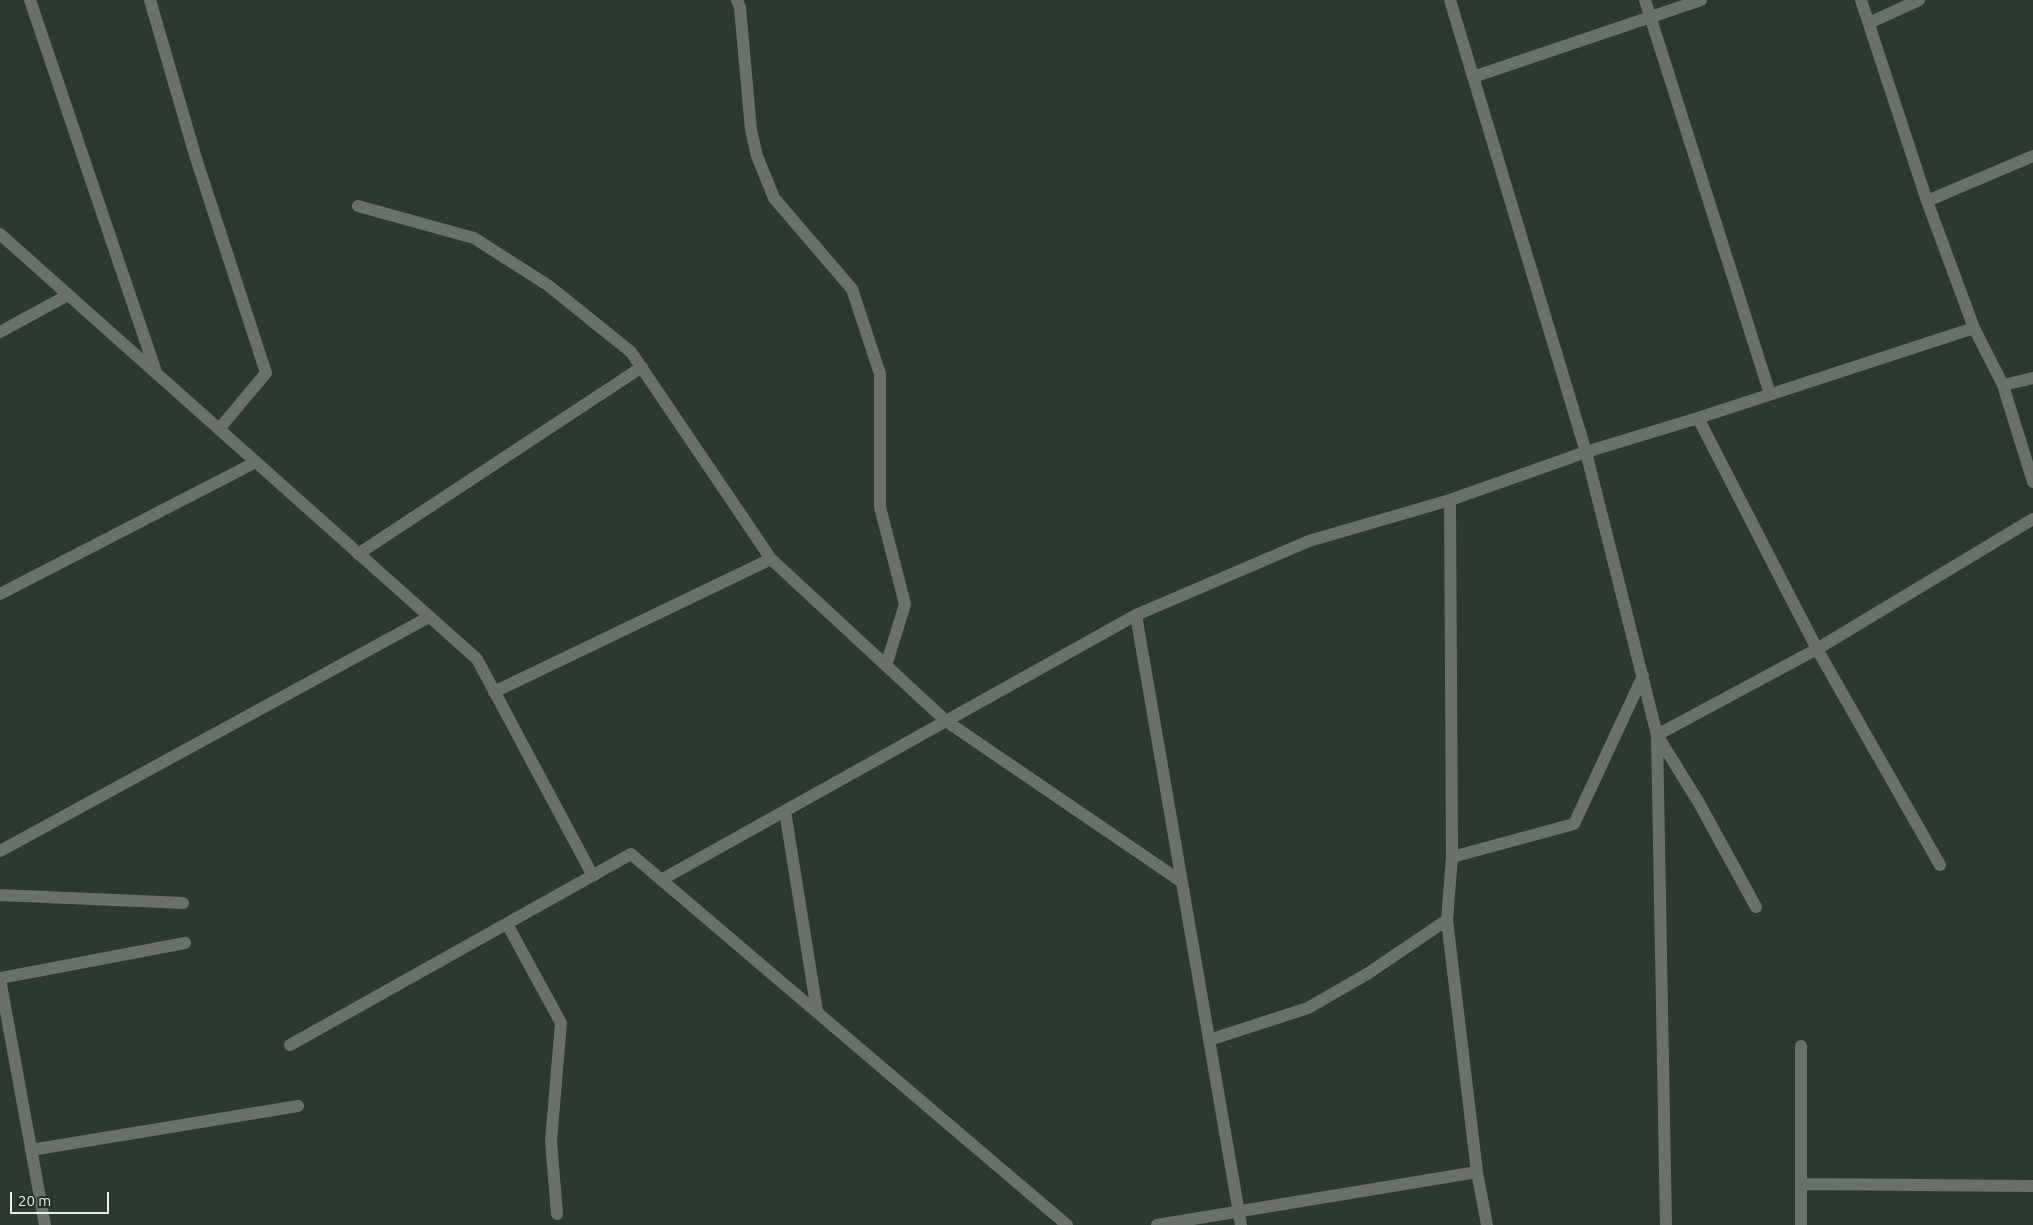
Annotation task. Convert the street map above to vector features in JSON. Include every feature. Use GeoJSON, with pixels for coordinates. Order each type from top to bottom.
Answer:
{"type":"FeatureCollection","features":[{"type":"Feature","properties":{"kind":"street"},"geometry":{"type":"LineString","coordinates":[[30,0],[156,374]]}},
{"type":"Feature","properties":{"kind":"street"},"geometry":{"type":"LineString","coordinates":[[150,0],[195,155],[266,373],[219,430]]}},
{"type":"Feature","properties":{"kind":"street"},"geometry":{"type":"LineString","coordinates":[[737,0],[740,8],[751,130],[757,156],[774,198],[852,290],[880,374],[880,507],[905,604],[886,666]]}},
{"type":"Feature","properties":{"kind":"street"},"geometry":{"type":"LineString","coordinates":[[1450,0],[1586,452],[1658,735],[1666,1225]]}},
{"type":"Feature","properties":{"kind":"street"},"geometry":{"type":"LineString","coordinates":[[1645,0],[1770,394]]}},
{"type":"Feature","properties":{"kind":"street"},"geometry":{"type":"LineString","coordinates":[[1473,77],[1701,0]]}},
{"type":"Feature","properties":{"kind":"street"},"geometry":{"type":"LineString","coordinates":[[1861,0],[1927,201],[1974,328],[2003,385],[2033,482]]}},
{"type":"Feature","properties":{"kind":"street"},"geometry":{"type":"LineString","coordinates":[[1869,23],[1919,0]]}},
{"type":"Feature","properties":{"kind":"street"},"geometry":{"type":"LineString","coordinates":[[1927,201],[2033,156]]}},
{"type":"Feature","properties":{"kind":"street"},"geometry":{"type":"LineString","coordinates":[[358,206],[474,238],[549,286],[632,352],[771,559],[946,721],[1182,882]]}},
{"type":"Feature","properties":{"kind":"street"},"geometry":{"type":"LineString","coordinates":[[0,234],[477,659],[593,876]]}},
{"type":"Feature","properties":{"kind":"street"},"geometry":{"type":"LineString","coordinates":[[0,332],[68,295]]}},
{"type":"Feature","properties":{"kind":"street"},"geometry":{"type":"LineString","coordinates":[[661,880],[1136,616],[1309,540],[1450,500],[1586,452],[1698,418],[1974,328]]}},
{"type":"Feature","properties":{"kind":"street"},"geometry":{"type":"LineString","coordinates":[[358,554],[642,367]]}},
{"type":"Feature","properties":{"kind":"street"},"geometry":{"type":"LineString","coordinates":[[2003,385],[2033,378]]}},
{"type":"Feature","properties":{"kind":"street"},"geometry":{"type":"LineString","coordinates":[[1698,418],[1817,649],[1940,865]]}},
{"type":"Feature","properties":{"kind":"street"},"geometry":{"type":"LineString","coordinates":[[0,594],[256,462]]}},
{"type":"Feature","properties":{"kind":"street"},"geometry":{"type":"LineString","coordinates":[[1450,500],[1452,857],[1447,920],[1476,1172],[1487,1225]]}},
{"type":"Feature","properties":{"kind":"street"},"geometry":{"type":"LineString","coordinates":[[1658,735],[1817,649],[2033,519]]}},
{"type":"Feature","properties":{"kind":"street"},"geometry":{"type":"LineString","coordinates":[[494,692],[771,559]]}},
{"type":"Feature","properties":{"kind":"street"},"geometry":{"type":"LineString","coordinates":[[0,851],[429,616]]}},
{"type":"Feature","properties":{"kind":"street"},"geometry":{"type":"LineString","coordinates":[[1136,616],[1241,1225]]}},
{"type":"Feature","properties":{"kind":"street"},"geometry":{"type":"LineString","coordinates":[[1452,857],[1574,824],[1642,676]]}},
{"type":"Feature","properties":{"kind":"street"},"geometry":{"type":"LineString","coordinates":[[1658,735],[1699,803],[1756,907]]}},
{"type":"Feature","properties":{"kind":"street"},"geometry":{"type":"LineString","coordinates":[[785,811],[817,1012]]}},
{"type":"Feature","properties":{"kind":"street"},"geometry":{"type":"LineString","coordinates":[[290,1045],[632,854],[1067,1225]]}},
{"type":"Feature","properties":{"kind":"street"},"geometry":{"type":"LineString","coordinates":[[0,895],[183,903]]}},
{"type":"Feature","properties":{"kind":"street"},"geometry":{"type":"LineString","coordinates":[[1209,1040],[1308,1008],[1367,974],[1447,920]]}},
{"type":"Feature","properties":{"kind":"street"},"geometry":{"type":"LineString","coordinates":[[508,924],[561,1024],[550,1141],[558,1214]]}},
{"type":"Feature","properties":{"kind":"street"},"geometry":{"type":"LineString","coordinates":[[45,1225],[0,979],[185,943]]}},
{"type":"Feature","properties":{"kind":"street"},"geometry":{"type":"LineString","coordinates":[[1801,1046],[1801,1225]]}},
{"type":"Feature","properties":{"kind":"street"},"geometry":{"type":"LineString","coordinates":[[31,1150],[298,1106]]}},
{"type":"Feature","properties":{"kind":"street"},"geometry":{"type":"LineString","coordinates":[[1157,1225],[1476,1172]]}},
{"type":"Feature","properties":{"kind":"street"},"geometry":{"type":"LineString","coordinates":[[1801,1184],[2033,1186]]}}]}
